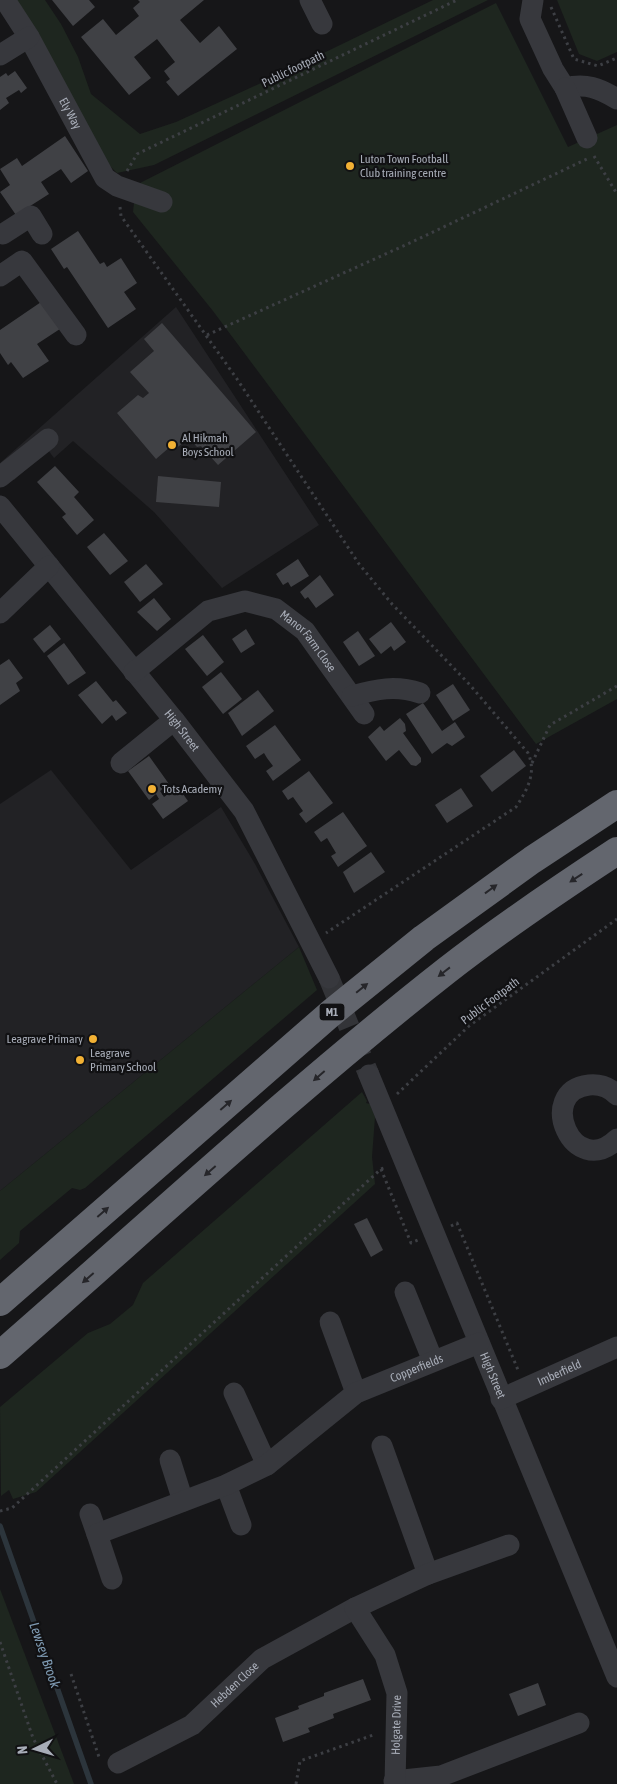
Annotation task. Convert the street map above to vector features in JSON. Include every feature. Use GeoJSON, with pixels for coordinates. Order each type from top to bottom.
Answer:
{"type":"FeatureCollection","features":[{"type":"Feature","properties":{"kind":"highway","name":"M1"},"geometry":{"type":"LineString","coordinates":[[0,1302],[330,1014],[424,938],[532,860],[617,804]]}},
{"type":"Feature","properties":{"kind":"highway"},"geometry":{"type":"LineString","coordinates":[[0,1355],[354,1046],[448,969],[550,895],[617,851]]}},
{"type":"Feature","properties":{"kind":"street","name":"Ely Way"},"geometry":{"type":"LineString","coordinates":[[5,0],[29,37],[105,178],[117,186]]}},
{"type":"Feature","properties":{"kind":"street"},"geometry":{"type":"LineString","coordinates":[[310,0],[322,24]]}},
{"type":"Feature","properties":{"kind":"street"},"geometry":{"type":"LineString","coordinates":[[533,0],[530,19],[553,69],[565,88],[590,146]]}},
{"type":"Feature","properties":{"kind":"street"},"geometry":{"type":"LineString","coordinates":[[0,55],[29,37]]}},
{"type":"Feature","properties":{"kind":"street"},"geometry":{"type":"LineString","coordinates":[[565,88],[579,84],[598,88],[617,98]]}},
{"type":"Feature","properties":{"kind":"street"},"geometry":{"type":"LineString","coordinates":[[117,186],[162,202]]}},
{"type":"Feature","properties":{"kind":"street"},"geometry":{"type":"LineString","coordinates":[[42,234],[30,216],[2,232],[76,335]]}},
{"type":"Feature","properties":{"kind":"street"},"geometry":{"type":"LineString","coordinates":[[0,276],[22,261]]}},
{"type":"Feature","properties":{"kind":"street"},"geometry":{"type":"LineString","coordinates":[[0,477],[48,439]]}},
{"type":"Feature","properties":{"kind":"street","name":"High Street"},"geometry":{"type":"LineString","coordinates":[[0,506],[174,720],[244,811],[329,978]]}},
{"type":"Feature","properties":{"kind":"street"},"geometry":{"type":"LineString","coordinates":[[0,613],[49,566]]}},
{"type":"Feature","properties":{"kind":"street","name":"Manor Farm Close"},"geometry":{"type":"LineString","coordinates":[[134,672],[208,611],[245,601],[276,609],[305,631],[364,714]]}},
{"type":"Feature","properties":{"kind":"street"},"geometry":{"type":"LineString","coordinates":[[352,696],[389,688],[404,688],[420,693]]}},
{"type":"Feature","properties":{"kind":"street"},"geometry":{"type":"LineString","coordinates":[[122,764],[174,720]]}},
{"type":"Feature","properties":{"kind":"street","name":"High Street"},"geometry":{"type":"LineString","coordinates":[[369,1075],[617,1677]]}},
{"type":"Feature","properties":{"kind":"street"},"geometry":{"type":"LineString","coordinates":[[617,1095],[606,1087],[596,1085],[585,1086],[568,1098],[563,1108],[562,1118],[569,1138],[586,1148],[607,1146],[617,1139]]}},
{"type":"Feature","properties":{"kind":"street"},"geometry":{"type":"LineString","coordinates":[[405,1292],[433,1361]]}},
{"type":"Feature","properties":{"kind":"street"},"geometry":{"type":"LineString","coordinates":[[330,1322],[356,1393]]}},
{"type":"Feature","properties":{"kind":"street","name":"Copperfields"},"geometry":{"type":"LineString","coordinates":[[97,1534],[226,1485],[267,1465],[356,1393],[479,1343]]}},
{"type":"Feature","properties":{"kind":"street","name":"Imberfield"},"geometry":{"type":"LineString","coordinates":[[501,1399],[617,1347]]}},
{"type":"Feature","properties":{"kind":"street"},"geometry":{"type":"LineString","coordinates":[[234,1393],[267,1465]]}},
{"type":"Feature","properties":{"kind":"street"},"geometry":{"type":"LineString","coordinates":[[382,1446],[428,1574]]}},
{"type":"Feature","properties":{"kind":"street"},"geometry":{"type":"LineString","coordinates":[[170,1460],[183,1501]]}},
{"type":"Feature","properties":{"kind":"street"},"geometry":{"type":"LineString","coordinates":[[226,1485],[241,1525]]}},
{"type":"Feature","properties":{"kind":"street"},"geometry":{"type":"LineString","coordinates":[[90,1514],[112,1579]]}},
{"type":"Feature","properties":{"kind":"street"},"geometry":{"type":"LineString","coordinates":[[355,1608],[428,1574],[508,1545]]}},
{"type":"Feature","properties":{"kind":"street","name":"Holgate Drive"},"geometry":{"type":"LineString","coordinates":[[355,1608],[385,1655],[397,1693],[395,1782]]}},
{"type":"Feature","properties":{"kind":"street","name":"Hebden Close"},"geometry":{"type":"LineString","coordinates":[[110,1762],[192,1725],[262,1659],[355,1608]]}},
{"type":"Feature","properties":{"kind":"street"},"geometry":{"type":"LineString","coordinates":[[395,1782],[441,1776],[579,1723]]}},
{"type":"Feature","properties":{"kind":"path","name":"Public footpath"},"geometry":{"type":"LineString","coordinates":[[117,186],[137,154],[457,0]]}},
{"type":"Feature","properties":{"kind":"path"},"geometry":{"type":"LineString","coordinates":[[549,0],[574,58],[598,66],[617,58]]}},
{"type":"Feature","properties":{"kind":"path"},"geometry":{"type":"LineString","coordinates":[[207,336],[412,242],[590,146],[617,194]]}},
{"type":"Feature","properties":{"kind":"path"},"geometry":{"type":"LineString","coordinates":[[117,186],[121,216],[207,336],[359,564],[392,604],[470,685],[528,753],[532,763]]}},
{"type":"Feature","properties":{"kind":"path"},"geometry":{"type":"LineString","coordinates":[[311,943],[516,807],[531,779],[532,763],[550,725],[617,686]]}},
{"type":"Feature","properties":{"kind":"path","name":"Public Footpath"},"geometry":{"type":"LineString","coordinates":[[383,1108],[469,1026],[617,919]]}},
{"type":"Feature","properties":{"kind":"path"},"geometry":{"type":"LineString","coordinates":[[0,1512],[12,1508],[382,1168]]}},
{"type":"Feature","properties":{"kind":"path"},"geometry":{"type":"LineString","coordinates":[[0,1642],[32,1738],[57,1784]]}},
{"type":"Feature","properties":{"kind":"path"},"geometry":{"type":"LineString","coordinates":[[71,1674],[110,1762]]}},
{"type":"Feature","properties":{"kind":"path"},"geometry":{"type":"LineString","coordinates":[[296,1784],[300,1761],[395,1727]]}},
{"type":"Feature","properties":{"kind":"shaded area"},"geometry":{"type":"Polygon","coordinates":[[[6,0],[45,0],[61,24],[78,57],[91,94],[140,134],[176,122],[433,0],[488,0],[154,165],[117,173],[102,158],[6,0]]]}},
{"type":"Feature","properties":{"kind":"shaded area"},"geometry":{"type":"Polygon","coordinates":[[[557,0],[617,0],[617,52],[597,61],[579,54],[557,0]]]}},
{"type":"Feature","properties":{"kind":"shaded area"},"geometry":{"type":"Polygon","coordinates":[[[496,3],[568,147],[617,125],[617,699],[536,744],[213,311],[133,212],[136,185],[496,3]]]}},
{"type":"Feature","properties":{"kind":"shaded area","name":"Al Hikmah Boys School"},"geometry":{"type":"Polygon","coordinates":[[[176,307],[319,525],[222,588],[154,512],[73,441],[54,458],[48,450],[14,480],[0,463],[176,307]]]}},
{"type":"Feature","properties":{"kind":"shaded area","name":"Leagrave Primary"},"geometry":{"type":"Polygon","coordinates":[[[51,770],[131,870],[221,807],[255,864],[299,947],[0,1191],[0,804],[51,770]]]}},
{"type":"Feature","properties":{"kind":"shaded area"},"geometry":{"type":"Polygon","coordinates":[[[299,947],[317,990],[85,1188],[80,1190],[72,1188],[20,1231],[19,1243],[0,1260],[0,1191],[299,947]]]}},
{"type":"Feature","properties":{"kind":"shaded area"},"geometry":{"type":"Polygon","coordinates":[[[362,1092],[367,1101],[366,1103],[370,1104],[375,1117],[372,1157],[375,1184],[36,1492],[13,1499],[9,1490],[1,1496],[0,1407],[88,1333],[110,1324],[133,1305],[143,1283],[362,1092]]]}},
{"type":"Feature","properties":{"kind":"shaded area"},"geometry":{"type":"Polygon","coordinates":[[[0,1589],[74,1784],[0,1784],[0,1589]]]}},
{"type":"Feature","properties":{"kind":"building"},"geometry":{"type":"Polygon","coordinates":[[[52,0],[89,0],[95,7],[73,26],[52,0]]]}},
{"type":"Feature","properties":{"kind":"building"},"geometry":{"type":"Polygon","coordinates":[[[138,0],[204,0],[180,20],[200,43],[219,26],[237,49],[178,96],[166,82],[170,79],[164,71],[175,62],[157,39],[134,57],[151,78],[129,95],[81,37],[103,19],[116,35],[139,16],[133,8],[140,2],[138,0]]]}},
{"type":"Feature","properties":{"kind":"building"},"geometry":{"type":"Polygon","coordinates":[[[15,71],[27,88],[21,93],[19,90],[6,98],[9,103],[0,110],[0,77],[6,73],[8,76],[15,71]]]}},
{"type":"Feature","properties":{"kind":"building"},"geometry":{"type":"Polygon","coordinates":[[[65,136],[88,171],[71,183],[61,169],[41,182],[49,194],[16,215],[0,192],[10,185],[0,169],[17,158],[22,166],[65,136]]]}},
{"type":"Feature","properties":{"kind":"building"},"geometry":{"type":"Polygon","coordinates":[[[78,231],[100,264],[104,262],[107,267],[121,258],[137,283],[124,292],[136,309],[108,328],[67,267],[64,269],[51,249],[78,231]]]}},
{"type":"Feature","properties":{"kind":"building"},"geometry":{"type":"Polygon","coordinates":[[[44,300],[63,327],[37,344],[49,361],[23,378],[11,362],[8,365],[0,353],[0,330],[44,300]]]}},
{"type":"Feature","properties":{"kind":"building"},"geometry":{"type":"Polygon","coordinates":[[[162,323],[256,432],[218,465],[201,446],[197,447],[189,438],[174,450],[171,446],[156,459],[117,413],[138,395],[143,398],[149,393],[130,372],[154,351],[144,339],[162,323]]]}},
{"type":"Feature","properties":{"kind":"building"},"geometry":{"type":"Polygon","coordinates":[[[55,466],[79,492],[74,497],[94,520],[77,535],[62,517],[66,514],[37,482],[55,466]]]}},
{"type":"Feature","properties":{"kind":"building"},"geometry":{"type":"Polygon","coordinates":[[[158,476],[221,482],[219,507],[156,502],[158,476]]]}},
{"type":"Feature","properties":{"kind":"building"},"geometry":{"type":"Polygon","coordinates":[[[104,533],[128,561],[110,575],[87,547],[104,533]]]}},
{"type":"Feature","properties":{"kind":"building"},"geometry":{"type":"Polygon","coordinates":[[[298,559],[309,576],[291,587],[288,582],[283,585],[276,574],[298,559]]]}},
{"type":"Feature","properties":{"kind":"building"},"geometry":{"type":"Polygon","coordinates":[[[146,564],[163,584],[140,602],[124,582],[146,564]]]}},
{"type":"Feature","properties":{"kind":"building"},"geometry":{"type":"Polygon","coordinates":[[[320,575],[334,595],[316,608],[308,597],[305,599],[300,592],[320,575]]]}},
{"type":"Feature","properties":{"kind":"building"},"geometry":{"type":"Polygon","coordinates":[[[154,598],[171,619],[157,631],[137,612],[154,598]]]}},
{"type":"Feature","properties":{"kind":"building"},"geometry":{"type":"Polygon","coordinates":[[[391,622],[406,642],[394,651],[391,646],[381,654],[369,639],[391,622]]]}},
{"type":"Feature","properties":{"kind":"building"},"geometry":{"type":"Polygon","coordinates":[[[50,625],[61,639],[44,653],[33,639],[50,625]]]}},
{"type":"Feature","properties":{"kind":"building"},"geometry":{"type":"Polygon","coordinates":[[[246,629],[255,644],[241,653],[232,639],[246,629]]]}},
{"type":"Feature","properties":{"kind":"building"},"geometry":{"type":"Polygon","coordinates":[[[358,631],[375,656],[359,666],[343,642],[358,631]]]}},
{"type":"Feature","properties":{"kind":"building"},"geometry":{"type":"Polygon","coordinates":[[[203,635],[224,662],[207,676],[185,649],[203,635]]]}},
{"type":"Feature","properties":{"kind":"building"},"geometry":{"type":"Polygon","coordinates":[[[64,643],[86,673],[68,685],[47,656],[64,643]]]}},
{"type":"Feature","properties":{"kind":"building"},"geometry":{"type":"Polygon","coordinates":[[[9,659],[23,678],[16,683],[20,691],[0,705],[0,665],[9,659]]]}},
{"type":"Feature","properties":{"kind":"building"},"geometry":{"type":"Polygon","coordinates":[[[221,672],[242,699],[223,714],[202,687],[221,672]]]}},
{"type":"Feature","properties":{"kind":"building"},"geometry":{"type":"Polygon","coordinates":[[[96,681],[113,702],[116,700],[127,713],[116,721],[112,715],[102,724],[78,695],[96,681]]]}},
{"type":"Feature","properties":{"kind":"building"},"geometry":{"type":"Polygon","coordinates":[[[453,684],[470,710],[453,721],[436,695],[453,684]]]}},
{"type":"Feature","properties":{"kind":"building"},"geometry":{"type":"Polygon","coordinates":[[[258,690],[274,711],[242,736],[228,713],[258,690]]]}},
{"type":"Feature","properties":{"kind":"building"},"geometry":{"type":"Polygon","coordinates":[[[423,703],[442,731],[455,722],[465,737],[452,746],[447,743],[432,754],[406,714],[423,703]]]}},
{"type":"Feature","properties":{"kind":"building"},"geometry":{"type":"Polygon","coordinates":[[[400,718],[405,724],[406,731],[403,733],[421,758],[421,762],[416,766],[411,765],[399,750],[386,761],[368,737],[380,726],[384,731],[400,718]]]}},
{"type":"Feature","properties":{"kind":"building"},"geometry":{"type":"Polygon","coordinates":[[[275,725],[301,760],[273,781],[266,771],[273,766],[264,753],[255,759],[246,746],[275,725]]]}},
{"type":"Feature","properties":{"kind":"building"},"geometry":{"type":"Polygon","coordinates":[[[514,750],[526,766],[492,792],[480,776],[514,750]]]}},
{"type":"Feature","properties":{"kind":"building","name":"Tots Academy"},"geometry":{"type":"Polygon","coordinates":[[[149,756],[169,784],[160,791],[164,797],[178,787],[188,801],[163,819],[152,804],[159,799],[156,794],[149,800],[128,771],[149,756]]]}},
{"type":"Feature","properties":{"kind":"building"},"geometry":{"type":"Polygon","coordinates":[[[309,771],[333,803],[306,823],[299,814],[303,811],[293,797],[288,800],[282,791],[309,771]]]}},
{"type":"Feature","properties":{"kind":"building"},"geometry":{"type":"Polygon","coordinates":[[[461,788],[473,806],[447,823],[435,805],[461,788]]]}},
{"type":"Feature","properties":{"kind":"building"},"geometry":{"type":"Polygon","coordinates":[[[343,812],[367,846],[338,867],[331,856],[336,853],[327,838],[321,842],[314,832],[343,812]]]}},
{"type":"Feature","properties":{"kind":"building"},"geometry":{"type":"Polygon","coordinates":[[[371,852],[385,872],[354,893],[343,872],[371,852]]]}},
{"type":"Feature","properties":{"kind":"building"},"geometry":{"type":"Polygon","coordinates":[[[367,1218],[383,1250],[371,1257],[354,1224],[367,1218]]]}},
{"type":"Feature","properties":{"kind":"building"},"geometry":{"type":"Polygon","coordinates":[[[363,1679],[371,1700],[333,1714],[334,1718],[308,1728],[310,1732],[283,1742],[275,1718],[299,1709],[298,1706],[324,1696],[324,1693],[363,1679]]]}},
{"type":"Feature","properties":{"kind":"building"},"geometry":{"type":"Polygon","coordinates":[[[538,1683],[546,1705],[518,1716],[509,1694],[538,1683]]]}},
{"type":"Feature","properties":{"kind":"waterway","name":"Lewsey Brook"},"geometry":{"type":"LineString","coordinates":[[0,1526],[91,1784]]}},
{"type":"Feature","properties":{"kind":"tunnel"},"geometry":{"type":"LineString","coordinates":[[329,978],[369,1075]]}},
{"type":"Feature","properties":{"kind":"place","name":"Luton Town Football Club training centre"},"geometry":{"type":"Point","coordinates":[350,166]}},
{"type":"Feature","properties":{"kind":"place","name":"Al Hikmah Boys School"},"geometry":{"type":"Point","coordinates":[172,445]}},
{"type":"Feature","properties":{"kind":"place","name":"Tots Academy"},"geometry":{"type":"Point","coordinates":[152,789]}},
{"type":"Feature","properties":{"kind":"place","name":"Leagrave Primary"},"geometry":{"type":"Point","coordinates":[93,1039]}},
{"type":"Feature","properties":{"kind":"place","name":"Leagrave Primary School"},"geometry":{"type":"Point","coordinates":[80,1060]}}]}
